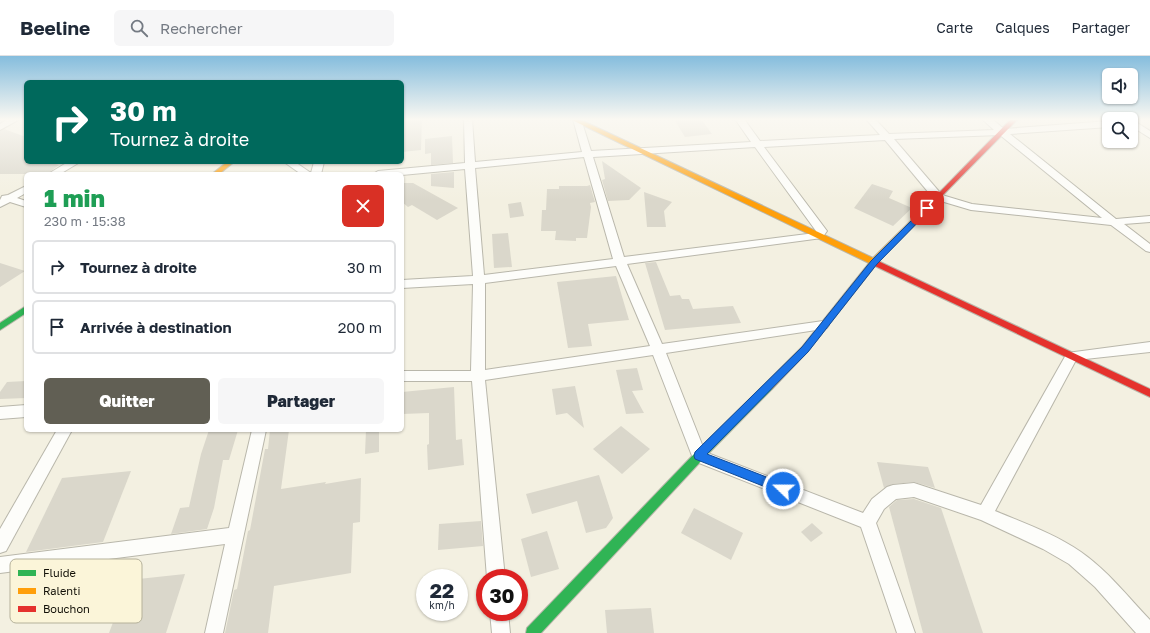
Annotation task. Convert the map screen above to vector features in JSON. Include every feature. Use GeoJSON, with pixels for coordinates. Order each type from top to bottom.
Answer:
{"type":"FeatureCollection","features":[{"type":"Feature","properties":{"kind":"street"},"geometry":{"type":"LineString","coordinates":[[469,146],[479,280],[478,376],[495,569]]}},
{"type":"Feature","properties":{"kind":"street"},"geometry":{"type":"LineString","coordinates":[[585,146],[620,262],[658,350],[699,456],[867,522],[906,633]]}},
{"type":"Feature","properties":{"kind":"street"},"geometry":{"type":"LineString","coordinates":[[630,146],[1150,393]]}},
{"type":"Feature","properties":{"kind":"street"},"geometry":{"type":"LineString","coordinates":[[401,172],[588,154],[739,146]]}},
{"type":"Feature","properties":{"kind":"street"},"geometry":{"type":"LineString","coordinates":[[404,284],[479,280],[818,236],[822,231],[758,146]]}},
{"type":"Feature","properties":{"kind":"street"},"geometry":{"type":"LineString","coordinates":[[895,146],[938,197],[971,207],[1114,222],[1150,219]]}},
{"type":"Feature","properties":{"kind":"street"},"geometry":{"type":"LineString","coordinates":[[532,633],[699,456],[805,349],[874,262],[988,146]]}},
{"type":"Feature","properties":{"kind":"street"},"geometry":{"type":"LineString","coordinates":[[1019,146],[1150,249]]}},
{"type":"Feature","properties":{"kind":"street"},"geometry":{"type":"LineString","coordinates":[[57,172],[71,164]]}},
{"type":"Feature","properties":{"kind":"street"},"geometry":{"type":"LineString","coordinates":[[219,172],[229,164]]}},
{"type":"Feature","properties":{"kind":"street"},"geometry":{"type":"LineString","coordinates":[[292,164],[304,172]]}},
{"type":"Feature","properties":{"kind":"street"},"geometry":{"type":"LineString","coordinates":[[3,200],[24,190]]}},
{"type":"Feature","properties":{"kind":"street"},"geometry":{"type":"LineString","coordinates":[[3,200],[24,204]]}},
{"type":"Feature","properties":{"kind":"street"},"geometry":{"type":"LineString","coordinates":[[0,326],[24,310]]}},
{"type":"Feature","properties":{"kind":"street"},"geometry":{"type":"LineString","coordinates":[[404,376],[478,376],[823,325]]}},
{"type":"Feature","properties":{"kind":"street"},"geometry":{"type":"LineString","coordinates":[[1072,356],[1150,348]]}},
{"type":"Feature","properties":{"kind":"street"},"geometry":{"type":"LineString","coordinates":[[985,514],[1072,356]]}},
{"type":"Feature","properties":{"kind":"street"},"geometry":{"type":"LineString","coordinates":[[0,413],[24,411]]}},
{"type":"Feature","properties":{"kind":"street"},"geometry":{"type":"LineString","coordinates":[[0,545],[64,432]]}},
{"type":"Feature","properties":{"kind":"street"},"geometry":{"type":"LineString","coordinates":[[214,633],[259,432]]}},
{"type":"Feature","properties":{"kind":"street"},"geometry":{"type":"LineString","coordinates":[[867,522],[878,504],[893,492],[914,490],[985,514],[1049,543],[1075,558],[1101,581],[1149,633]]}},
{"type":"Feature","properties":{"kind":"street"},"geometry":{"type":"LineString","coordinates":[[47,559],[236,535]]}},
{"type":"Feature","properties":{"kind":"street"},"geometry":{"type":"LineString","coordinates":[[0,565],[10,564]]}},
{"type":"Feature","properties":{"kind":"street"},"geometry":{"type":"LineString","coordinates":[[500,621],[501,633]]}},
{"type":"Feature","properties":{"kind":"building"},"geometry":{"type":"Polygon","coordinates":[[[0,146],[24,146],[24,164],[59,165],[50,172],[0,174],[0,146]]]}},
{"type":"Feature","properties":{"kind":"building"},"geometry":{"type":"Polygon","coordinates":[[[404,146],[421,146],[421,150],[404,152],[404,146]]]}},
{"type":"Feature","properties":{"kind":"building"},"geometry":{"type":"Polygon","coordinates":[[[425,146],[452,146],[453,163],[431,165],[431,153],[425,154],[425,146]]]}},
{"type":"Feature","properties":{"kind":"building"},"geometry":{"type":"Polygon","coordinates":[[[602,161],[641,188],[629,200],[608,201],[602,180],[605,179],[602,161]]]}},
{"type":"Feature","properties":{"kind":"building"},"geometry":{"type":"Polygon","coordinates":[[[454,172],[454,188],[431,186],[431,174],[454,172]]]}},
{"type":"Feature","properties":{"kind":"building"},"geometry":{"type":"Polygon","coordinates":[[[404,183],[413,183],[458,208],[437,220],[412,205],[408,207],[404,204],[404,183]]]}},
{"type":"Feature","properties":{"kind":"building"},"geometry":{"type":"Polygon","coordinates":[[[872,184],[893,191],[889,198],[912,208],[893,226],[854,208],[872,184]]]}},
{"type":"Feature","properties":{"kind":"building"},"geometry":{"type":"Polygon","coordinates":[[[590,185],[595,202],[590,203],[591,207],[587,238],[576,238],[576,241],[555,240],[556,231],[541,231],[542,210],[546,210],[547,189],[559,189],[559,186],[590,185]]]}},
{"type":"Feature","properties":{"kind":"building"},"geometry":{"type":"Polygon","coordinates":[[[644,192],[672,202],[664,211],[666,227],[647,227],[644,192]]]}},
{"type":"Feature","properties":{"kind":"building"},"geometry":{"type":"Polygon","coordinates":[[[521,202],[524,216],[510,218],[508,204],[521,202]]]}},
{"type":"Feature","properties":{"kind":"building"},"geometry":{"type":"Polygon","coordinates":[[[508,233],[512,267],[494,268],[492,234],[508,233]]]}},
{"type":"Feature","properties":{"kind":"building"},"geometry":{"type":"Polygon","coordinates":[[[656,262],[670,296],[680,295],[682,299],[689,299],[693,309],[733,306],[741,323],[665,330],[645,263],[656,262]]]}},
{"type":"Feature","properties":{"kind":"building"},"geometry":{"type":"Polygon","coordinates":[[[0,263],[24,271],[24,272],[0,287],[0,263]]]}},
{"type":"Feature","properties":{"kind":"building"},"geometry":{"type":"Polygon","coordinates":[[[616,276],[629,320],[588,324],[592,346],[568,348],[557,282],[616,276]]]}},
{"type":"Feature","properties":{"kind":"building"},"geometry":{"type":"Polygon","coordinates":[[[637,368],[643,390],[632,391],[644,413],[626,414],[616,370],[637,368]]]}},
{"type":"Feature","properties":{"kind":"building"},"geometry":{"type":"Polygon","coordinates":[[[24,381],[24,398],[0,399],[0,392],[7,382],[24,381]]]}},
{"type":"Feature","properties":{"kind":"building"},"geometry":{"type":"Polygon","coordinates":[[[575,386],[584,428],[567,413],[556,415],[552,389],[575,386]]]}},
{"type":"Feature","properties":{"kind":"building"},"geometry":{"type":"Polygon","coordinates":[[[454,387],[456,440],[462,439],[464,465],[428,470],[427,445],[429,444],[429,413],[404,414],[404,392],[454,387]]]}},
{"type":"Feature","properties":{"kind":"building"},"geometry":{"type":"Polygon","coordinates":[[[621,426],[650,449],[622,474],[593,449],[621,426]]]}},
{"type":"Feature","properties":{"kind":"building"},"geometry":{"type":"Polygon","coordinates":[[[208,432],[237,432],[229,460],[223,460],[214,508],[207,529],[171,534],[180,508],[189,507],[201,454],[208,432]]]}},
{"type":"Feature","properties":{"kind":"building"},"geometry":{"type":"Polygon","coordinates":[[[270,432],[289,432],[281,489],[361,478],[360,522],[353,523],[351,573],[274,586],[268,633],[225,633],[234,590],[237,589],[248,531],[250,530],[265,449],[268,449],[270,432]]]}},
{"type":"Feature","properties":{"kind":"building"},"geometry":{"type":"Polygon","coordinates":[[[366,432],[379,432],[379,452],[365,454],[366,432]]]}},
{"type":"Feature","properties":{"kind":"building"},"geometry":{"type":"Polygon","coordinates":[[[877,462],[928,467],[935,488],[914,482],[893,484],[884,488],[877,462]]]}},
{"type":"Feature","properties":{"kind":"building"},"geometry":{"type":"Polygon","coordinates":[[[131,471],[103,542],[26,552],[62,478],[131,471]]]}},
{"type":"Feature","properties":{"kind":"building"},"geometry":{"type":"Polygon","coordinates":[[[599,475],[613,518],[606,528],[586,533],[577,501],[532,514],[526,494],[599,475]]]}},
{"type":"Feature","properties":{"kind":"building"},"geometry":{"type":"Polygon","coordinates":[[[914,499],[941,508],[983,633],[923,633],[889,507],[897,500],[914,499]]]}},
{"type":"Feature","properties":{"kind":"building"},"geometry":{"type":"Polygon","coordinates":[[[694,508],[743,533],[731,560],[681,533],[694,508]]]}},
{"type":"Feature","properties":{"kind":"building"},"geometry":{"type":"Polygon","coordinates":[[[481,521],[483,546],[438,550],[439,524],[481,521]]]}},
{"type":"Feature","properties":{"kind":"building"},"geometry":{"type":"Polygon","coordinates":[[[812,523],[823,533],[811,542],[801,532],[812,523]]]}},
{"type":"Feature","properties":{"kind":"building"},"geometry":{"type":"Polygon","coordinates":[[[547,531],[559,569],[531,577],[521,539],[547,531]]]}},
{"type":"Feature","properties":{"kind":"building"},"geometry":{"type":"Polygon","coordinates":[[[185,574],[166,633],[109,633],[113,623],[142,623],[142,579],[185,574]]]}},
{"type":"Feature","properties":{"kind":"building"},"geometry":{"type":"Polygon","coordinates":[[[651,608],[654,633],[607,633],[605,610],[651,608]]]}},
{"type":"Feature","properties":{"kind":"traffic: fast"},"geometry":{"type":"LineString","coordinates":[[0,327],[24,310]]}},
{"type":"Feature","properties":{"kind":"traffic: fast"},"geometry":{"type":"LineString","coordinates":[[532,633],[699,456],[769,386]]}},
{"type":"Feature","properties":{"kind":"traffic: slow"},"geometry":{"type":"LineString","coordinates":[[630,146],[878,264]]}},
{"type":"Feature","properties":{"kind":"traffic: slow"},"geometry":{"type":"LineString","coordinates":[[218,172],[228,164]]}},
{"type":"Feature","properties":{"kind":"traffic: slow"},"geometry":{"type":"LineString","coordinates":[[769,386],[805,349],[874,262],[936,199]]}},
{"type":"Feature","properties":{"kind":"traffic: jam"},"geometry":{"type":"LineString","coordinates":[[936,199],[988,146]]}},
{"type":"Feature","properties":{"kind":"traffic: jam"},"geometry":{"type":"LineString","coordinates":[[878,264],[1150,393]]}},
{"type":"Feature","properties":{"kind":"route"},"geometry":{"type":"LineString","coordinates":[[783,489],[699,456],[805,349],[874,262],[927,208]]}}]}
